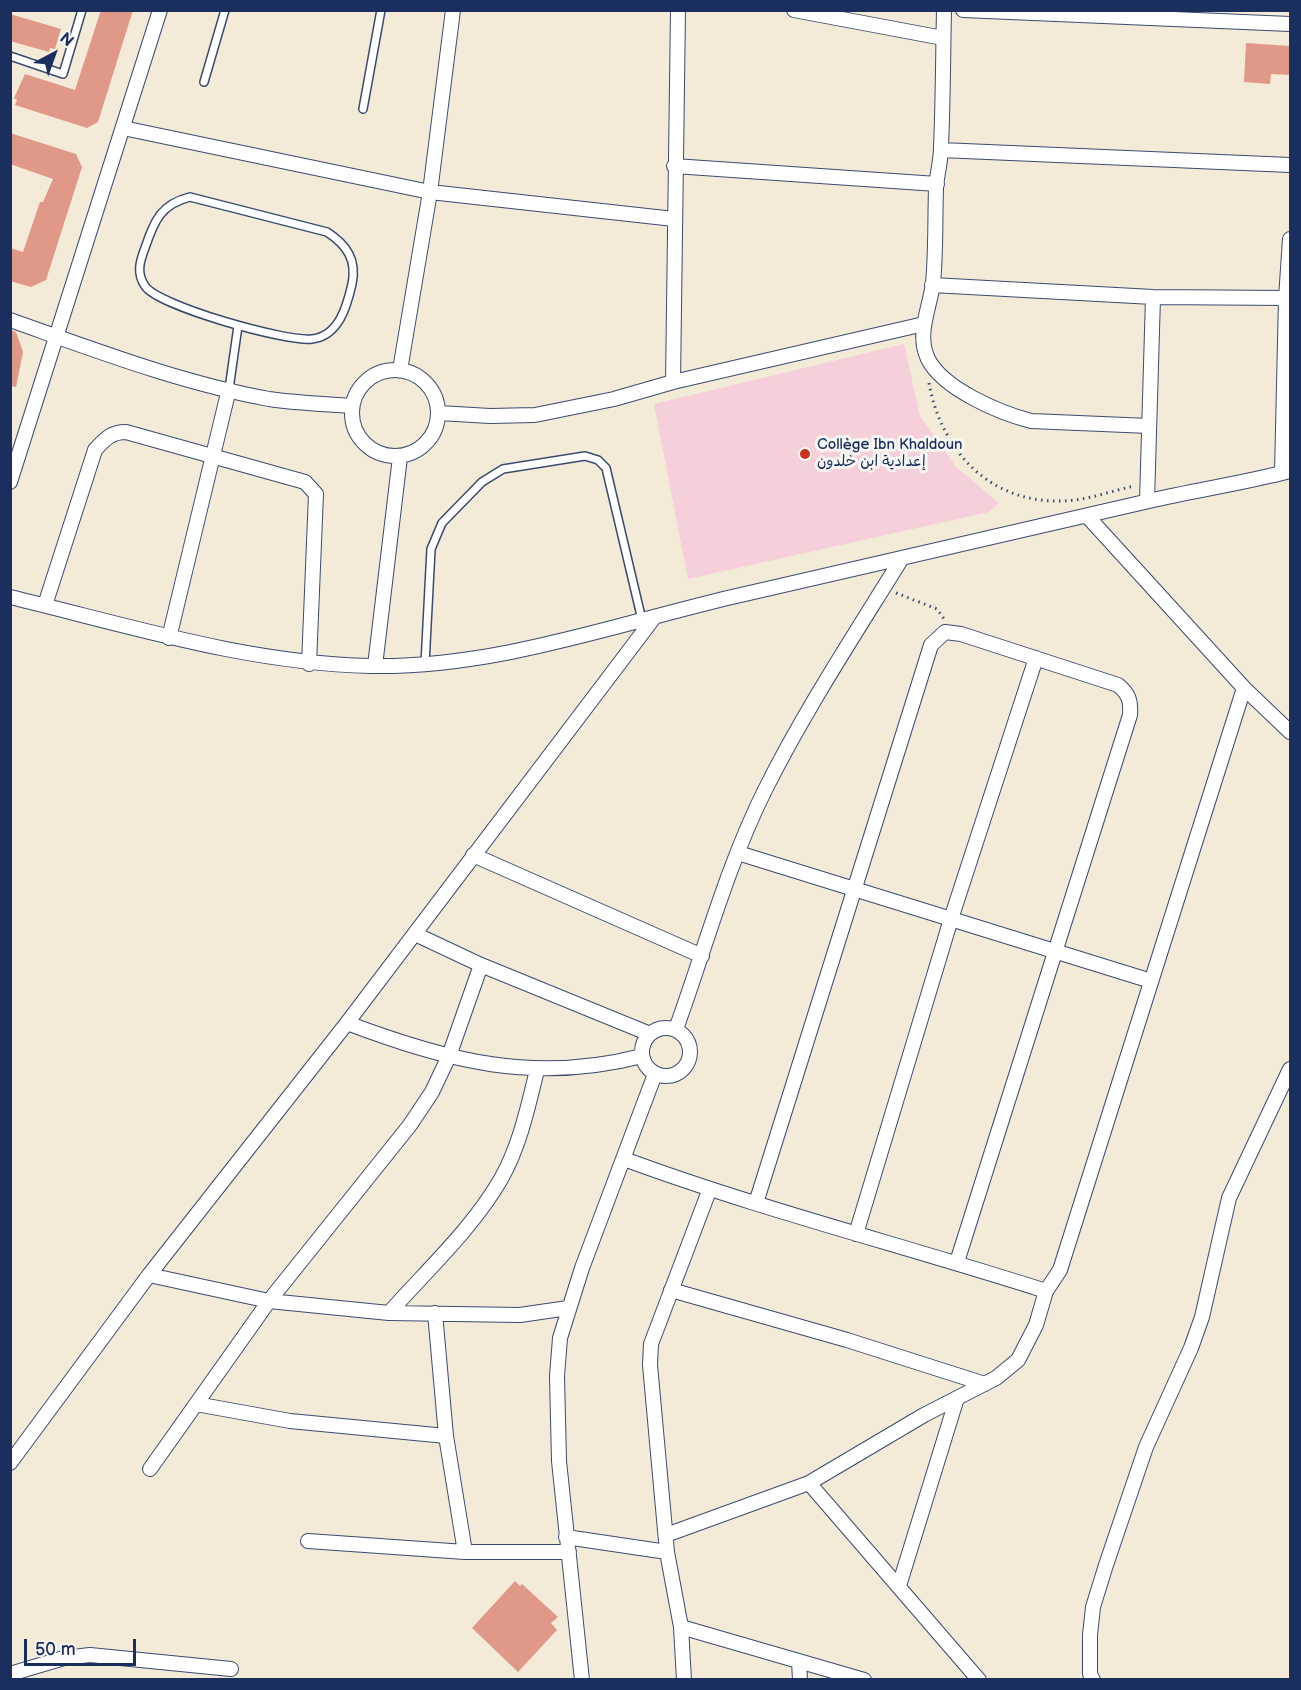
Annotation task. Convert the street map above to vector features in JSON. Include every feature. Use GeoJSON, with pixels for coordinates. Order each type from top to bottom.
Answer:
{"type":"FeatureCollection","features":[{"type":"Feature","properties":{"kind":"street"},"geometry":{"type":"LineString","coordinates":[[10,482],[160,10]]}},
{"type":"Feature","properties":{"kind":"street"},"geometry":{"type":"LineString","coordinates":[[400,370],[430,192],[453,10]]}},
{"type":"Feature","properties":{"kind":"street"},"geometry":{"type":"LineString","coordinates":[[673,382],[674,166],[678,10]]}},
{"type":"Feature","properties":{"kind":"street"},"geometry":{"type":"LineString","coordinates":[[794,10],[943,38]]}},
{"type":"Feature","properties":{"kind":"street"},"geometry":{"type":"LineString","coordinates":[[871,25],[872,10]]}},
{"type":"Feature","properties":{"kind":"street"},"geometry":{"type":"LineString","coordinates":[[944,10],[941,150],[932,285],[924,324],[924,349],[929,361],[938,374],[960,389],[1014,416],[1031,421],[1149,426]]}},
{"type":"Feature","properties":{"kind":"street"},"geometry":{"type":"LineString","coordinates":[[963,10],[1255,16],[1290,24]]}},
{"type":"Feature","properties":{"kind":"street"},"geometry":{"type":"LineString","coordinates":[[123,128],[430,192],[674,219]]}},
{"type":"Feature","properties":{"kind":"street"},"geometry":{"type":"LineString","coordinates":[[941,150],[1290,165]]}},
{"type":"Feature","properties":{"kind":"street"},"geometry":{"type":"LineString","coordinates":[[674,166],[937,184]]}},
{"type":"Feature","properties":{"kind":"street"},"geometry":{"type":"LineString","coordinates":[[10,597],[249,656],[309,664],[375,666],[452,663],[647,620],[727,598],[1088,517],[1147,501],[1286,472],[1286,298],[1290,239]]}},
{"type":"Feature","properties":{"kind":"street"},"geometry":{"type":"LineString","coordinates":[[932,285],[1153,297],[1286,298]]}},
{"type":"Feature","properties":{"kind":"street"},"geometry":{"type":"LineString","coordinates":[[1147,501],[1153,297]]}},
{"type":"Feature","properties":{"kind":"street"},"geometry":{"type":"LineString","coordinates":[[10,320],[131,362],[229,389],[269,399],[351,406]]}},
{"type":"Feature","properties":{"kind":"street"},"geometry":{"type":"LineString","coordinates":[[439,413],[490,416],[535,415],[614,399],[673,382],[924,324]]}},
{"type":"Feature","properties":{"kind":"street"},"geometry":{"type":"LineString","coordinates":[[400,370],[415,374],[428,384],[436,397],[439,413],[434,434],[420,449],[400,457],[380,454],[363,443],[352,426],[351,406],[357,390],[368,378],[384,371],[400,370]]}},
{"type":"Feature","properties":{"kind":"street"},"geometry":{"type":"LineString","coordinates":[[169,638],[229,389]]}},
{"type":"Feature","properties":{"kind":"street"},"geometry":{"type":"LineString","coordinates":[[45,605],[95,450],[106,438],[116,432],[126,432],[305,482],[316,494],[309,664]]}},
{"type":"Feature","properties":{"kind":"street"},"geometry":{"type":"LineString","coordinates":[[375,666],[400,457]]}},
{"type":"Feature","properties":{"kind":"street"},"geometry":{"type":"LineString","coordinates":[[1088,517],[1244,688],[1290,732]]}},
{"type":"Feature","properties":{"kind":"street"},"geometry":{"type":"LineString","coordinates":[[676,1029],[738,853],[765,790],[799,728],[902,558]]}},
{"type":"Feature","properties":{"kind":"street"},"geometry":{"type":"LineString","coordinates":[[10,1463],[149,1275],[415,934],[647,620]]}},
{"type":"Feature","properties":{"kind":"street"},"geometry":{"type":"LineString","coordinates":[[756,1203],[931,645],[945,632],[961,634],[1118,685],[1128,693],[1131,703],[1130,715],[957,1262]]}},
{"type":"Feature","properties":{"kind":"street"},"geometry":{"type":"LineString","coordinates":[[856,1234],[951,919],[1036,658]]}},
{"type":"Feature","properties":{"kind":"street"},"geometry":{"type":"LineString","coordinates":[[666,1535],[809,1483],[924,1415],[985,1384],[1018,1360],[1036,1325],[1046,1291],[1060,1270],[1244,688]]}},
{"type":"Feature","properties":{"kind":"street"},"geometry":{"type":"LineString","coordinates":[[738,853],[1151,981]]}},
{"type":"Feature","properties":{"kind":"street"},"geometry":{"type":"LineString","coordinates":[[473,855],[702,956]]}},
{"type":"Feature","properties":{"kind":"street"},"geometry":{"type":"LineString","coordinates":[[415,934],[482,965],[650,1034]]}},
{"type":"Feature","properties":{"kind":"street"},"geometry":{"type":"LineString","coordinates":[[150,1468],[269,1301],[410,1125],[432,1092],[449,1056],[482,965]]}},
{"type":"Feature","properties":{"kind":"street"},"geometry":{"type":"LineString","coordinates":[[347,1023],[412,1047],[449,1056],[537,1070],[578,1068],[642,1056]]}},
{"type":"Feature","properties":{"kind":"street"},"geometry":{"type":"LineString","coordinates":[[664,1028],[676,1029],[689,1045],[689,1061],[685,1068],[671,1076],[655,1074],[644,1063],[642,1047],[650,1034],[664,1028]]}},
{"type":"Feature","properties":{"kind":"street"},"geometry":{"type":"LineString","coordinates":[[1093,1680],[1089,1654],[1093,1607],[1106,1565],[1146,1447],[1195,1338],[1229,1198],[1290,1069]]}},
{"type":"Feature","properties":{"kind":"street"},"geometry":{"type":"LineString","coordinates":[[389,1313],[475,1215],[501,1178],[522,1126],[537,1070]]}},
{"type":"Feature","properties":{"kind":"street"},"geometry":{"type":"LineString","coordinates":[[582,1680],[558,1450],[556,1376],[560,1338],[568,1308],[655,1074]]}},
{"type":"Feature","properties":{"kind":"street"},"geometry":{"type":"LineString","coordinates":[[624,1159],[710,1191],[957,1262],[1046,1291]]}},
{"type":"Feature","properties":{"kind":"street"},"geometry":{"type":"LineString","coordinates":[[684,1680],[681,1627],[666,1535],[650,1365],[651,1344],[710,1191]]}},
{"type":"Feature","properties":{"kind":"street"},"geometry":{"type":"LineString","coordinates":[[149,1275],[269,1301],[389,1313],[520,1316],[568,1308]]}},
{"type":"Feature","properties":{"kind":"street"},"geometry":{"type":"LineString","coordinates":[[670,1290],[848,1340],[985,1384]]}},
{"type":"Feature","properties":{"kind":"street"},"geometry":{"type":"LineString","coordinates":[[435,1313],[446,1436],[465,1552]]}},
{"type":"Feature","properties":{"kind":"street"},"geometry":{"type":"LineString","coordinates":[[899,1586],[957,1398]]}},
{"type":"Feature","properties":{"kind":"street"},"geometry":{"type":"LineString","coordinates":[[196,1404],[290,1421],[446,1436]]}},
{"type":"Feature","properties":{"kind":"street"},"geometry":{"type":"LineString","coordinates":[[809,1483],[979,1680]]}},
{"type":"Feature","properties":{"kind":"street"},"geometry":{"type":"LineString","coordinates":[[566,1537],[668,1552]]}},
{"type":"Feature","properties":{"kind":"street"},"geometry":{"type":"LineString","coordinates":[[308,1541],[465,1552],[569,1552]]}},
{"type":"Feature","properties":{"kind":"street"},"geometry":{"type":"LineString","coordinates":[[681,1627],[864,1680]]}},
{"type":"Feature","properties":{"kind":"street"},"geometry":{"type":"LineString","coordinates":[[10,1674],[64,1658],[90,1655],[231,1669]]}},
{"type":"Feature","properties":{"kind":"street"},"geometry":{"type":"LineString","coordinates":[[799,1661],[800,1680]]}},
{"type":"Feature","properties":{"kind":"lane"},"geometry":{"type":"LineString","coordinates":[[10,56],[63,74],[82,10]]}},
{"type":"Feature","properties":{"kind":"lane"},"geometry":{"type":"LineString","coordinates":[[204,82],[225,10]]}},
{"type":"Feature","properties":{"kind":"lane"},"geometry":{"type":"LineString","coordinates":[[363,109],[381,10]]}},
{"type":"Feature","properties":{"kind":"lane"},"geometry":{"type":"LineString","coordinates":[[190,197],[327,232],[338,239],[352,256],[355,270],[347,308],[343,317],[327,333],[312,339],[238,326],[156,297],[141,279],[139,265],[154,219],[162,210],[177,200],[190,197]]}},
{"type":"Feature","properties":{"kind":"lane"},"geometry":{"type":"LineString","coordinates":[[229,389],[238,326]]}},
{"type":"Feature","properties":{"kind":"lane"},"geometry":{"type":"LineString","coordinates":[[425,664],[432,549],[442,523],[482,482],[503,469],[585,456],[598,460],[606,468],[647,620]]}},
{"type":"Feature","properties":{"kind":"path"},"geometry":{"type":"LineString","coordinates":[[929,361],[929,383],[940,425],[964,461],[1000,487],[1041,500],[1063,501],[1148,483]]}},
{"type":"Feature","properties":{"kind":"path"},"geometry":{"type":"LineString","coordinates":[[884,588],[937,609],[943,615],[945,632]]}},
{"type":"Feature","properties":{"kind":"shaded area","name":"Collège Ibn Khaldoun إعدادية ابن خلدون"},"geometry":{"type":"Polygon","coordinates":[[[904,344],[920,416],[956,467],[999,503],[989,512],[688,579],[654,404],[904,344]]]}},
{"type":"Feature","properties":{"kind":"building"},"geometry":{"type":"Polygon","coordinates":[[[101,10],[133,10],[98,122],[87,128],[15,105],[17,100],[14,98],[25,74],[75,90],[101,10]]]}},
{"type":"Feature","properties":{"kind":"building"},"geometry":{"type":"Polygon","coordinates":[[[10,14],[61,29],[55,49],[50,48],[49,52],[10,41],[10,14]]]}},
{"type":"Feature","properties":{"kind":"building"},"geometry":{"type":"Polygon","coordinates":[[[1246,43],[1290,46],[1290,75],[1271,74],[1270,84],[1244,82],[1246,43]]]}},
{"type":"Feature","properties":{"kind":"building"},"geometry":{"type":"Polygon","coordinates":[[[10,133],[76,154],[82,167],[46,280],[31,287],[10,281],[10,248],[23,252],[40,202],[43,202],[53,179],[10,164],[10,133]]]}},
{"type":"Feature","properties":{"kind":"building"},"geometry":{"type":"Polygon","coordinates":[[[10,330],[16,332],[23,352],[16,387],[10,386],[10,330]]]}},
{"type":"Feature","properties":{"kind":"building"},"geometry":{"type":"Polygon","coordinates":[[[515,1581],[520,1586],[522,1584],[558,1617],[551,1623],[557,1630],[518,1672],[472,1628],[515,1581]]]}},
{"type":"Feature","properties":{"kind":"place","name":"Collège Ibn Khaldoun إعدادية ابن خلدون"},"geometry":{"type":"Point","coordinates":[805,454]}}]}
